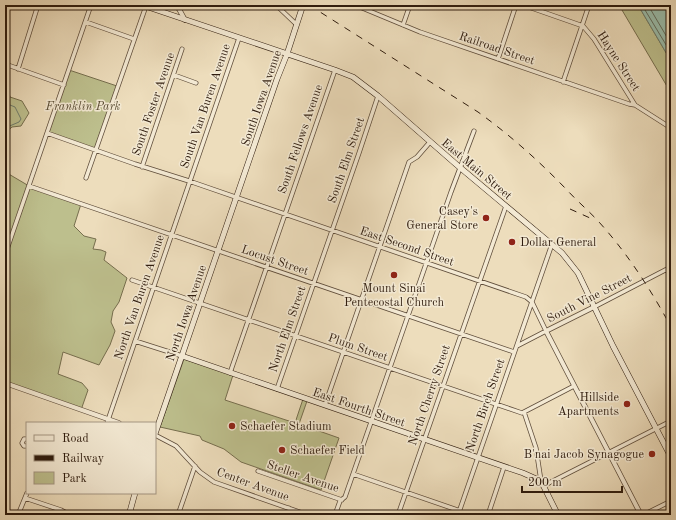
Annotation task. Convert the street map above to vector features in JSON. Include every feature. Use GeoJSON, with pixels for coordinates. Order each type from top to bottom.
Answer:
{"type":"FeatureCollection","features":[{"type":"Feature","properties":{"kind":"main road","name":"South Iowa Avenue"},"geometry":{"type":"LineString","coordinates":[[237,198],[303,5]]}},
{"type":"Feature","properties":{"kind":"main road","name":"East Main Street"},"geometry":{"type":"LineString","coordinates":[[144,6],[353,77],[378,96],[430,142],[552,244],[572,264],[578,273],[671,456]]}},
{"type":"Feature","properties":{"kind":"main road","name":"North Iowa Avenue"},"geometry":{"type":"LineString","coordinates":[[156,432],[237,198]]}},
{"type":"Feature","properties":{"kind":"main road","name":"East Fourth Street"},"geometry":{"type":"LineString","coordinates":[[182,356],[504,467],[542,483]]}},
{"type":"Feature","properties":{"kind":"main road"},"geometry":{"type":"LineString","coordinates":[[542,483],[558,515]]}},
{"type":"Feature","properties":{"kind":"main road"},"geometry":{"type":"LineString","coordinates":[[129,515],[135,494]]}},
{"type":"Feature","properties":{"kind":"street"},"geometry":{"type":"LineString","coordinates":[[18,69],[38,5]]}},
{"type":"Feature","properties":{"kind":"street"},"geometry":{"type":"LineString","coordinates":[[5,255],[91,5]]}},
{"type":"Feature","properties":{"kind":"street"},"geometry":{"type":"LineString","coordinates":[[175,5],[185,20]]}},
{"type":"Feature","properties":{"kind":"street"},"geometry":{"type":"LineString","coordinates":[[276,5],[296,24]]}},
{"type":"Feature","properties":{"kind":"street","name":"Railroad Street"},"geometry":{"type":"LineString","coordinates":[[355,5],[403,25],[498,59],[635,105]]}},
{"type":"Feature","properties":{"kind":"street"},"geometry":{"type":"LineString","coordinates":[[403,25],[410,5]]}},
{"type":"Feature","properties":{"kind":"street"},"geometry":{"type":"LineString","coordinates":[[498,59],[516,5]]}},
{"type":"Feature","properties":{"kind":"street","name":"Hayne Street"},"geometry":{"type":"LineString","coordinates":[[523,5],[582,25],[594,39],[635,105],[671,128]]}},
{"type":"Feature","properties":{"kind":"street"},"geometry":{"type":"LineString","coordinates":[[563,82],[589,5]]}},
{"type":"Feature","properties":{"kind":"street"},"geometry":{"type":"LineString","coordinates":[[86,178],[144,6]]}},
{"type":"Feature","properties":{"kind":"street"},"geometry":{"type":"LineString","coordinates":[[86,22],[134,39]]}},
{"type":"Feature","properties":{"kind":"street","name":"South Van Buren Avenue"},"geometry":{"type":"LineString","coordinates":[[189,181],[239,38]]}},
{"type":"Feature","properties":{"kind":"street","name":"South Foster Avenue"},"geometry":{"type":"LineString","coordinates":[[142,167],[182,49]]}},
{"type":"Feature","properties":{"kind":"street"},"geometry":{"type":"LineString","coordinates":[[5,64],[64,85]]}},
{"type":"Feature","properties":{"kind":"street","name":"South Fellows Avenue"},"geometry":{"type":"LineString","coordinates":[[230,373],[335,70]]}},
{"type":"Feature","properties":{"kind":"street"},"geometry":{"type":"LineString","coordinates":[[174,75],[196,82]]}},
{"type":"Feature","properties":{"kind":"street","name":"South Elm Street"},"geometry":{"type":"LineString","coordinates":[[332,230],[360,153],[378,96]]}},
{"type":"Feature","properties":{"kind":"street"},"geometry":{"type":"LineString","coordinates":[[335,515],[340,501],[345,498],[451,192],[474,131]]}},
{"type":"Feature","properties":{"kind":"street","name":"East Second Street"},"geometry":{"type":"LineString","coordinates":[[47,133],[142,167],[189,181],[526,297],[532,302]]}},
{"type":"Feature","properties":{"kind":"street"},"geometry":{"type":"LineString","coordinates":[[325,405],[409,162],[417,157],[430,142]]}},
{"type":"Feature","properties":{"kind":"street","name":"North Van Buren Avenue"},"geometry":{"type":"LineString","coordinates":[[107,421],[189,181]]}},
{"type":"Feature","properties":{"kind":"street","name":"Locust Street"},"geometry":{"type":"LineString","coordinates":[[29,186],[514,352]]}},
{"type":"Feature","properties":{"kind":"street","name":"North Cherry Street"},"geometry":{"type":"LineString","coordinates":[[398,515],[506,206]]}},
{"type":"Feature","properties":{"kind":"street","name":"North Elm Street"},"geometry":{"type":"LineString","coordinates":[[277,389],[332,230]]}},
{"type":"Feature","properties":{"kind":"street","name":"North Birch Street"},"geometry":{"type":"LineString","coordinates":[[459,513],[552,244]]}},
{"type":"Feature","properties":{"kind":"street","name":"South Vine Street"},"geometry":{"type":"LineString","coordinates":[[517,346],[671,267]]}},
{"type":"Feature","properties":{"kind":"street"},"geometry":{"type":"LineString","coordinates":[[667,269],[671,278]]}},
{"type":"Feature","properties":{"kind":"street","name":"Plum Street"},"geometry":{"type":"LineString","coordinates":[[132,280],[496,405],[522,413],[524,412]]}},
{"type":"Feature","properties":{"kind":"street"},"geometry":{"type":"LineString","coordinates":[[532,302],[574,386],[642,515],[671,500]]}},
{"type":"Feature","properties":{"kind":"street","name":"East Fourth Street"},"geometry":{"type":"LineString","coordinates":[[135,341],[182,356]]}},
{"type":"Feature","properties":{"kind":"street"},"geometry":{"type":"LineString","coordinates":[[5,383],[107,421]]}},
{"type":"Feature","properties":{"kind":"street"},"geometry":{"type":"LineString","coordinates":[[574,386],[524,412],[536,448],[542,483],[609,453],[671,421]]}},
{"type":"Feature","properties":{"kind":"street"},"geometry":{"type":"LineString","coordinates":[[156,436],[176,446],[195,466],[178,515]]}},
{"type":"Feature","properties":{"kind":"street"},"geometry":{"type":"LineString","coordinates":[[26,439],[24,439],[22,443],[26,447]]}},
{"type":"Feature","properties":{"kind":"street","name":"Center Avenue"},"geometry":{"type":"LineString","coordinates":[[195,466],[205,477],[214,482],[308,515]]}},
{"type":"Feature","properties":{"kind":"street"},"geometry":{"type":"LineString","coordinates":[[488,515],[504,467]]}},
{"type":"Feature","properties":{"kind":"street","name":"Steller Avenue"},"geometry":{"type":"LineString","coordinates":[[258,471],[342,500]]}},
{"type":"Feature","properties":{"kind":"street"},"geometry":{"type":"LineString","coordinates":[[353,474],[406,492],[459,513],[472,515]]}},
{"type":"Feature","properties":{"kind":"street"},"geometry":{"type":"LineString","coordinates":[[18,515],[27,494]]}},
{"type":"Feature","properties":{"kind":"street"},"geometry":{"type":"LineString","coordinates":[[25,498],[61,510],[70,515]]}},
{"type":"Feature","properties":{"kind":"street"},"geometry":{"type":"LineString","coordinates":[[286,515],[289,508]]}},
{"type":"Feature","properties":{"kind":"green space"},"geometry":{"type":"Polygon","coordinates":[[[619,5],[638,5],[671,63],[671,93],[619,5]]]}},
{"type":"Feature","properties":{"kind":"green space","name":"Franklin Park"},"geometry":{"type":"Polygon","coordinates":[[[69,70],[117,86],[95,150],[47,133],[69,70]]]}},
{"type":"Feature","properties":{"kind":"green space"},"geometry":{"type":"Polygon","coordinates":[[[5,77],[10,97],[22,101],[29,113],[21,126],[12,127],[5,133],[5,77]]]}},
{"type":"Feature","properties":{"kind":"green space"},"geometry":{"type":"Polygon","coordinates":[[[5,160],[7,173],[29,186],[81,204],[74,226],[84,236],[96,239],[93,249],[106,252],[104,260],[127,278],[119,302],[113,311],[111,322],[115,331],[110,345],[99,365],[63,352],[58,374],[82,383],[88,390],[81,410],[5,383],[5,160]]]}},
{"type":"Feature","properties":{"kind":"green space","name":"Schaefer Stadium"},"geometry":{"type":"Polygon","coordinates":[[[184,359],[233,375],[225,400],[295,423],[303,399],[307,401],[299,424],[339,438],[321,490],[241,462],[224,449],[202,440],[200,436],[160,427],[184,359]]]}},
{"type":"Feature","properties":{"kind":"water"},"geometry":{"type":"Polygon","coordinates":[[[638,5],[671,5],[671,63],[668,56],[638,5]]]}},
{"type":"Feature","properties":{"kind":"waterway"},"geometry":{"type":"LineString","coordinates":[[5,103],[15,107],[21,119],[19,122],[5,128]]}},
{"type":"Feature","properties":{"kind":"railway"},"geometry":{"type":"LineString","coordinates":[[309,5],[478,112],[524,149],[546,169],[610,234],[638,273],[671,327]]}},
{"type":"Feature","properties":{"kind":"railway"},"geometry":{"type":"LineString","coordinates":[[570,209],[590,218]]}},
{"type":"Feature","properties":{"kind":"railway"},"geometry":{"type":"LineString","coordinates":[[670,292],[671,297]]}},
{"type":"Feature","properties":{"kind":"place","name":"Casey's General Store"},"geometry":{"type":"Point","coordinates":[486,218]}},
{"type":"Feature","properties":{"kind":"place","name":"Dollar General"},"geometry":{"type":"Point","coordinates":[512,242]}},
{"type":"Feature","properties":{"kind":"place","name":"Mount Sinai Pentecostal Church"},"geometry":{"type":"Point","coordinates":[394,275]}},
{"type":"Feature","properties":{"kind":"place","name":"Hillside Apartments"},"geometry":{"type":"Point","coordinates":[627,404]}},
{"type":"Feature","properties":{"kind":"place","name":"Schaefer Stadium"},"geometry":{"type":"Point","coordinates":[232,426]}},
{"type":"Feature","properties":{"kind":"place","name":"Schaefer Field"},"geometry":{"type":"Point","coordinates":[282,450]}},
{"type":"Feature","properties":{"kind":"place","name":"B'nai Jacob Synagogue"},"geometry":{"type":"Point","coordinates":[652,454]}}]}
